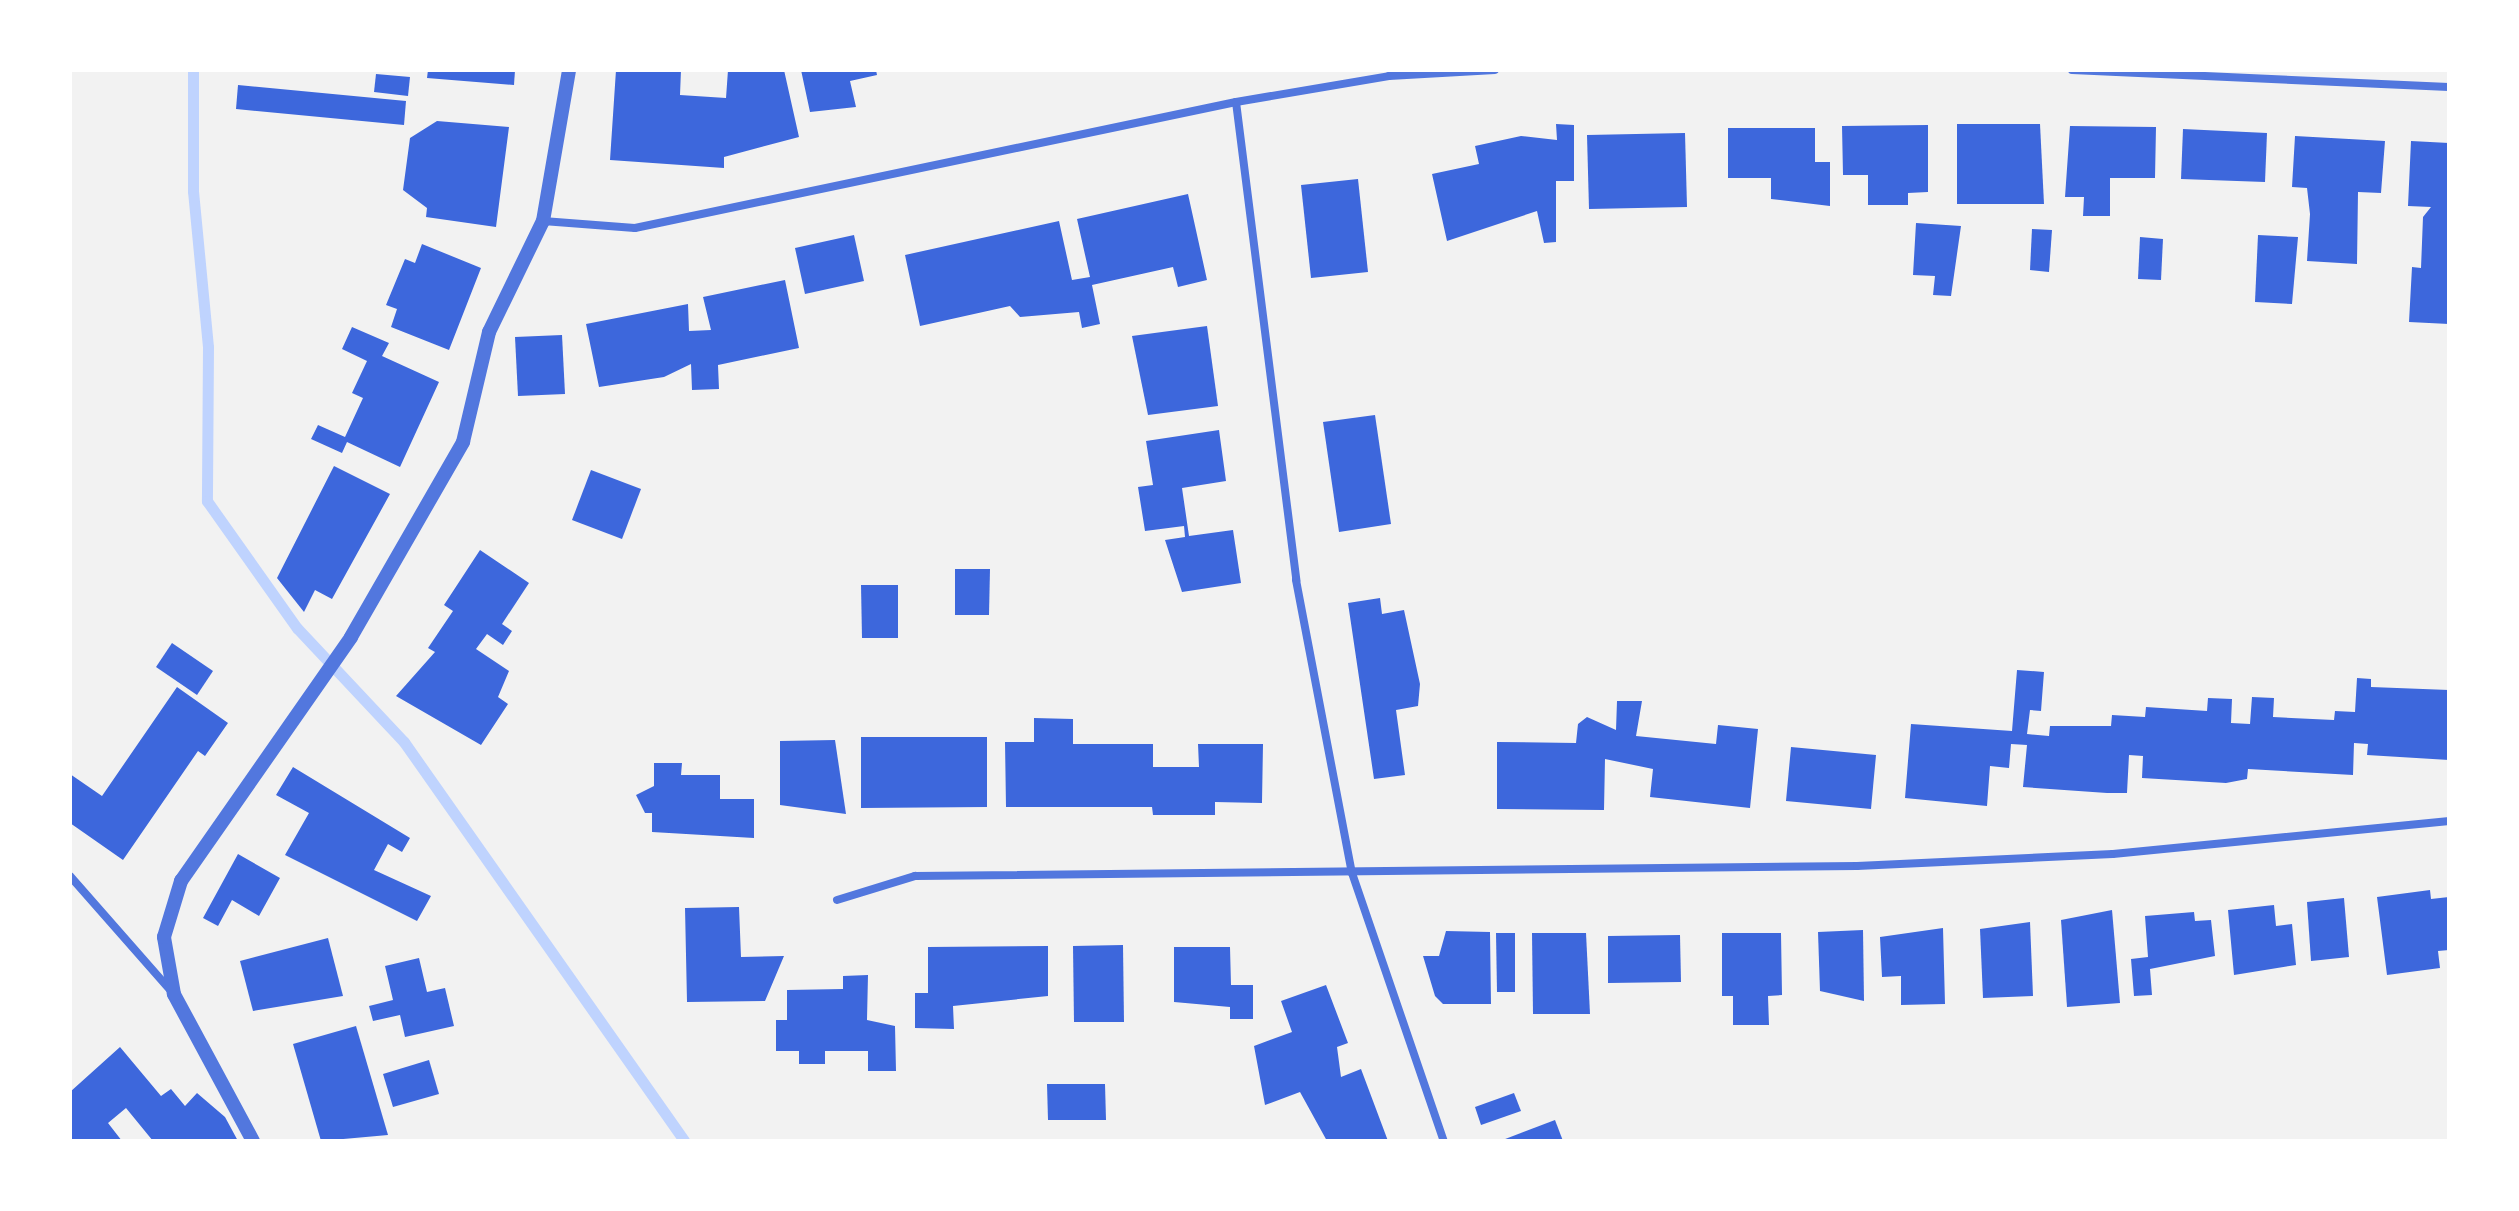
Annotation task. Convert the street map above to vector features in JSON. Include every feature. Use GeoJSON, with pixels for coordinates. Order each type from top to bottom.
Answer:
{"type":"FeatureCollection","features":[{"type":"Feature","properties":{"kind":"street"},"geometry":{"type":"LineString","coordinates":[[174,994],[164,937],[181,881],[351,637],[463,442],[489,332],[543,221],[569,70]]}},
{"type":"Feature","properties":{"kind":"street"},"geometry":{"type":"LineString","coordinates":[[543,221],[635,228],[1236,102],[1389,76],[1495,70]]}},
{"type":"Feature","properties":{"kind":"street"},"geometry":{"type":"LineString","coordinates":[[2072,70],[2449,87]]}},
{"type":"Feature","properties":{"kind":"street"},"geometry":{"type":"LineString","coordinates":[[1236,102],[1296,580],[1352,873],[1444,1141]]}},
{"type":"Feature","properties":{"kind":"street"},"geometry":{"type":"LineString","coordinates":[[837,900],[915,876],[1352,873],[2098,855],[2449,821]]}},
{"type":"Feature","properties":{"kind":"street"},"geometry":{"type":"LineString","coordinates":[[70,876],[174,994],[253,1141]]}},
{"type":"Feature","properties":{"kind":"building"},"geometry":{"type":"Polygon","coordinates":[[[428,70],[515,70],[514,85],[427,78],[428,70]]]}},
{"type":"Feature","properties":{"kind":"building"},"geometry":{"type":"Polygon","coordinates":[[[616,70],[681,70],[680,95],[726,98],[728,70],[784,70],[799,137],[724,157],[724,168],[610,160],[616,70]]]}},
{"type":"Feature","properties":{"kind":"building"},"geometry":{"type":"Polygon","coordinates":[[[801,70],[876,70],[877,75],[850,81],[856,107],[810,112],[801,70]]]}},
{"type":"Feature","properties":{"kind":"building"},"geometry":{"type":"Polygon","coordinates":[[[376,74],[410,77],[408,96],[374,92],[376,74]]]}},
{"type":"Feature","properties":{"kind":"building"},"geometry":{"type":"Polygon","coordinates":[[[238,85],[406,101],[404,125],[236,109],[238,85]]]}},
{"type":"Feature","properties":{"kind":"building"},"geometry":{"type":"Polygon","coordinates":[[[437,121],[509,127],[496,227],[426,217],[427,208],[403,190],[410,138],[437,121]]]}},
{"type":"Feature","properties":{"kind":"building"},"geometry":{"type":"Polygon","coordinates":[[[1556,124],[1574,125],[1574,181],[1556,181],[1556,242],[1544,243],[1537,211],[1447,241],[1432,174],[1479,164],[1475,146],[1521,136],[1557,140],[1556,124]]]}},
{"type":"Feature","properties":{"kind":"building"},"geometry":{"type":"Polygon","coordinates":[[[1957,124],[2040,124],[2044,204],[1957,204],[1957,124]]]}},
{"type":"Feature","properties":{"kind":"building"},"geometry":{"type":"Polygon","coordinates":[[[1928,125],[1928,192],[1908,193],[1908,205],[1868,205],[1868,175],[1843,175],[1842,126],[1928,125]]]}},
{"type":"Feature","properties":{"kind":"building"},"geometry":{"type":"Polygon","coordinates":[[[2070,126],[2156,127],[2155,178],[2110,178],[2110,216],[2083,216],[2084,197],[2065,197],[2070,126]]]}},
{"type":"Feature","properties":{"kind":"building"},"geometry":{"type":"Polygon","coordinates":[[[1728,128],[1815,128],[1815,162],[1830,162],[1830,206],[1771,199],[1771,178],[1728,178],[1728,128]]]}},
{"type":"Feature","properties":{"kind":"building"},"geometry":{"type":"Polygon","coordinates":[[[2183,129],[2267,133],[2265,182],[2181,179],[2183,129]]]}},
{"type":"Feature","properties":{"kind":"building"},"geometry":{"type":"Polygon","coordinates":[[[1685,133],[1687,207],[1589,209],[1587,135],[1685,133]]]}},
{"type":"Feature","properties":{"kind":"building"},"geometry":{"type":"Polygon","coordinates":[[[2295,136],[2385,141],[2381,193],[2358,192],[2357,264],[2307,261],[2310,214],[2307,188],[2292,187],[2295,136]]]}},
{"type":"Feature","properties":{"kind":"building"},"geometry":{"type":"Polygon","coordinates":[[[2411,141],[2449,143],[2449,324],[2409,322],[2412,267],[2421,268],[2423,217],[2431,207],[2408,206],[2411,141]]]}},
{"type":"Feature","properties":{"kind":"building"},"geometry":{"type":"Polygon","coordinates":[[[1358,179],[1368,272],[1311,278],[1301,185],[1358,179]]]}},
{"type":"Feature","properties":{"kind":"building"},"geometry":{"type":"Polygon","coordinates":[[[1188,194],[1207,280],[1178,287],[1173,267],[1092,285],[1100,324],[1082,328],[1079,312],[1020,317],[1010,306],[920,326],[905,255],[1059,221],[1072,280],[1090,277],[1077,219],[1188,194]]]}},
{"type":"Feature","properties":{"kind":"building"},"geometry":{"type":"Polygon","coordinates":[[[1916,223],[1961,226],[1951,296],[1933,295],[1935,276],[1913,275],[1916,223]]]}},
{"type":"Feature","properties":{"kind":"building"},"geometry":{"type":"Polygon","coordinates":[[[2032,229],[2052,230],[2049,272],[2030,270],[2032,229]]]}},
{"type":"Feature","properties":{"kind":"building"},"geometry":{"type":"Polygon","coordinates":[[[854,235],[864,281],[805,294],[795,248],[854,235]]]}},
{"type":"Feature","properties":{"kind":"building"},"geometry":{"type":"Polygon","coordinates":[[[2258,235],[2298,237],[2292,304],[2255,302],[2258,235]]]}},
{"type":"Feature","properties":{"kind":"building"},"geometry":{"type":"Polygon","coordinates":[[[2140,237],[2163,239],[2161,280],[2138,279],[2140,237]]]}},
{"type":"Feature","properties":{"kind":"building"},"geometry":{"type":"Polygon","coordinates":[[[422,244],[481,268],[449,350],[391,327],[397,309],[386,305],[405,259],[415,263],[422,244]]]}},
{"type":"Feature","properties":{"kind":"building"},"geometry":{"type":"Polygon","coordinates":[[[785,280],[799,348],[718,365],[719,389],[692,390],[691,364],[664,377],[599,387],[586,324],[688,304],[689,331],[711,330],[703,297],[785,280]]]}},
{"type":"Feature","properties":{"kind":"building"},"geometry":{"type":"Polygon","coordinates":[[[1207,326],[1218,406],[1148,415],[1132,336],[1207,326]]]}},
{"type":"Feature","properties":{"kind":"building"},"geometry":{"type":"Polygon","coordinates":[[[352,327],[389,343],[382,356],[439,382],[400,467],[347,442],[342,453],[311,439],[318,425],[345,437],[363,398],[352,393],[367,361],[342,349],[352,327]]]}},
{"type":"Feature","properties":{"kind":"building"},"geometry":{"type":"Polygon","coordinates":[[[562,335],[565,394],[518,396],[515,337],[562,335]]]}},
{"type":"Feature","properties":{"kind":"building"},"geometry":{"type":"Polygon","coordinates":[[[1375,415],[1391,524],[1339,532],[1323,422],[1375,415]]]}},
{"type":"Feature","properties":{"kind":"building"},"geometry":{"type":"Polygon","coordinates":[[[1219,430],[1226,481],[1182,488],[1189,536],[1233,530],[1241,583],[1182,592],[1165,540],[1185,537],[1184,526],[1145,531],[1138,487],[1153,485],[1146,441],[1219,430]]]}},
{"type":"Feature","properties":{"kind":"building"},"geometry":{"type":"Polygon","coordinates":[[[334,466],[390,494],[332,599],[315,590],[304,612],[277,578],[334,466]]]}},
{"type":"Feature","properties":{"kind":"building"},"geometry":{"type":"Polygon","coordinates":[[[591,470],[641,489],[622,539],[572,520],[591,470]]]}},
{"type":"Feature","properties":{"kind":"building"},"geometry":{"type":"Polygon","coordinates":[[[480,550],[529,583],[502,624],[512,631],[503,645],[487,634],[476,649],[509,671],[498,697],[508,704],[481,745],[396,696],[435,652],[428,648],[453,611],[444,605],[480,550]]]}},
{"type":"Feature","properties":{"kind":"building"},"geometry":{"type":"Polygon","coordinates":[[[955,569],[990,569],[989,615],[955,615],[955,569]]]}},
{"type":"Feature","properties":{"kind":"building"},"geometry":{"type":"Polygon","coordinates":[[[861,585],[898,585],[898,638],[862,638],[861,585]]]}},
{"type":"Feature","properties":{"kind":"building"},"geometry":{"type":"Polygon","coordinates":[[[1380,598],[1382,614],[1404,610],[1420,684],[1418,706],[1396,710],[1405,775],[1374,779],[1348,603],[1380,598]]]}},
{"type":"Feature","properties":{"kind":"building"},"geometry":{"type":"Polygon","coordinates":[[[172,643],[213,671],[197,695],[156,667],[172,643]]]}},
{"type":"Feature","properties":{"kind":"building"},"geometry":{"type":"Polygon","coordinates":[[[2017,670],[2044,672],[2041,711],[2030,710],[2027,734],[2049,736],[2050,726],[2111,726],[2112,715],[2145,717],[2146,707],[2207,711],[2208,698],[2232,699],[2231,723],[2250,724],[2252,697],[2274,698],[2273,717],[2334,720],[2335,711],[2355,712],[2357,678],[2371,679],[2371,687],[2449,690],[2449,760],[2367,755],[2368,744],[2354,743],[2353,775],[2248,769],[2247,779],[2226,783],[2142,778],[2143,756],[2129,755],[2127,793],[2107,793],[2023,787],[2027,745],[2011,744],[2009,768],[1990,766],[1987,806],[1905,798],[1911,724],[2012,731],[2017,670]]]}},
{"type":"Feature","properties":{"kind":"building"},"geometry":{"type":"Polygon","coordinates":[[[177,687],[228,723],[205,756],[198,751],[123,860],[70,823],[70,774],[102,796],[177,687]]]}},
{"type":"Feature","properties":{"kind":"building"},"geometry":{"type":"Polygon","coordinates":[[[1617,701],[1642,701],[1636,736],[1716,744],[1718,725],[1758,729],[1750,808],[1650,797],[1653,769],[1605,759],[1604,810],[1497,809],[1497,742],[1576,743],[1578,724],[1587,717],[1616,730],[1617,701]]]}},
{"type":"Feature","properties":{"kind":"building"},"geometry":{"type":"Polygon","coordinates":[[[1034,718],[1073,719],[1073,744],[1153,744],[1153,767],[1199,767],[1198,744],[1263,744],[1262,803],[1215,802],[1215,815],[1153,815],[1152,807],[1006,807],[1005,742],[1034,742],[1034,718]]]}},
{"type":"Feature","properties":{"kind":"building"},"geometry":{"type":"Polygon","coordinates":[[[861,737],[987,737],[987,807],[861,808],[861,737]]]}},
{"type":"Feature","properties":{"kind":"building"},"geometry":{"type":"Polygon","coordinates":[[[835,740],[846,814],[780,805],[780,741],[835,740]]]}},
{"type":"Feature","properties":{"kind":"building"},"geometry":{"type":"Polygon","coordinates":[[[1791,747],[1876,755],[1871,809],[1786,801],[1791,747]]]}},
{"type":"Feature","properties":{"kind":"building"},"geometry":{"type":"Polygon","coordinates":[[[654,763],[682,763],[681,775],[720,775],[720,799],[754,799],[754,838],[652,832],[652,813],[645,813],[636,795],[654,786],[654,763]]]}},
{"type":"Feature","properties":{"kind":"building"},"geometry":{"type":"Polygon","coordinates":[[[293,767],[410,838],[402,852],[388,844],[374,870],[431,896],[417,921],[285,855],[309,813],[276,795],[293,767]]]}},
{"type":"Feature","properties":{"kind":"building"},"geometry":{"type":"Polygon","coordinates":[[[238,854],[280,878],[259,916],[232,900],[218,926],[203,918],[238,854]]]}},
{"type":"Feature","properties":{"kind":"building"},"geometry":{"type":"Polygon","coordinates":[[[2430,890],[2431,899],[2449,897],[2449,950],[2438,951],[2440,968],[2387,975],[2377,897],[2430,890]]]}},
{"type":"Feature","properties":{"kind":"building"},"geometry":{"type":"Polygon","coordinates":[[[2344,898],[2349,957],[2311,961],[2307,902],[2344,898]]]}},
{"type":"Feature","properties":{"kind":"building"},"geometry":{"type":"Polygon","coordinates":[[[2274,905],[2276,926],[2292,924],[2296,965],[2234,975],[2228,910],[2274,905]]]}},
{"type":"Feature","properties":{"kind":"building"},"geometry":{"type":"Polygon","coordinates":[[[739,907],[741,957],[784,956],[765,1001],[687,1002],[685,908],[739,907]]]}},
{"type":"Feature","properties":{"kind":"building"},"geometry":{"type":"Polygon","coordinates":[[[2112,910],[2120,1003],[2067,1007],[2061,920],[2112,910]]]}},
{"type":"Feature","properties":{"kind":"building"},"geometry":{"type":"Polygon","coordinates":[[[2194,912],[2195,921],[2211,920],[2215,956],[2150,969],[2152,995],[2134,996],[2131,959],[2148,957],[2145,916],[2194,912]]]}},
{"type":"Feature","properties":{"kind":"building"},"geometry":{"type":"Polygon","coordinates":[[[2030,922],[2033,996],[1983,998],[1980,929],[2030,922]]]}},
{"type":"Feature","properties":{"kind":"building"},"geometry":{"type":"Polygon","coordinates":[[[1943,928],[1945,1004],[1901,1005],[1901,976],[1882,977],[1880,937],[1943,928]]]}},
{"type":"Feature","properties":{"kind":"building"},"geometry":{"type":"Polygon","coordinates":[[[1863,930],[1864,1001],[1820,991],[1818,932],[1863,930]]]}},
{"type":"Feature","properties":{"kind":"building"},"geometry":{"type":"Polygon","coordinates":[[[1446,931],[1490,932],[1491,1004],[1443,1004],[1435,996],[1423,956],[1439,956],[1446,931]]]}},
{"type":"Feature","properties":{"kind":"building"},"geometry":{"type":"Polygon","coordinates":[[[1496,933],[1515,933],[1515,992],[1497,992],[1496,933]]]}},
{"type":"Feature","properties":{"kind":"building"},"geometry":{"type":"Polygon","coordinates":[[[1532,933],[1586,933],[1590,1014],[1533,1014],[1532,933]]]}},
{"type":"Feature","properties":{"kind":"building"},"geometry":{"type":"Polygon","coordinates":[[[1722,933],[1781,933],[1782,995],[1768,996],[1769,1025],[1733,1025],[1733,996],[1722,996],[1722,933]]]}},
{"type":"Feature","properties":{"kind":"building"},"geometry":{"type":"Polygon","coordinates":[[[1680,935],[1681,982],[1608,983],[1608,936],[1680,935]]]}},
{"type":"Feature","properties":{"kind":"building"},"geometry":{"type":"Polygon","coordinates":[[[328,938],[343,996],[253,1011],[240,961],[328,938]]]}},
{"type":"Feature","properties":{"kind":"building"},"geometry":{"type":"Polygon","coordinates":[[[1123,945],[1124,1022],[1074,1022],[1073,946],[1123,945]]]}},
{"type":"Feature","properties":{"kind":"building"},"geometry":{"type":"Polygon","coordinates":[[[1048,946],[1048,996],[953,1006],[954,1029],[915,1028],[915,993],[928,993],[928,947],[1048,946]]]}},
{"type":"Feature","properties":{"kind":"building"},"geometry":{"type":"Polygon","coordinates":[[[1174,947],[1230,947],[1231,985],[1253,985],[1253,1019],[1230,1019],[1230,1007],[1174,1002],[1174,947]]]}},
{"type":"Feature","properties":{"kind":"building"},"geometry":{"type":"Polygon","coordinates":[[[419,958],[427,992],[445,988],[454,1026],[405,1037],[400,1015],[373,1021],[369,1006],[393,1000],[385,966],[419,958]]]}},
{"type":"Feature","properties":{"kind":"building"},"geometry":{"type":"Polygon","coordinates":[[[868,975],[867,1020],[895,1026],[896,1071],[868,1071],[868,1051],[825,1051],[825,1064],[799,1064],[799,1051],[776,1051],[776,1020],[787,1020],[787,990],[843,989],[843,976],[868,975]]]}},
{"type":"Feature","properties":{"kind":"building"},"geometry":{"type":"Polygon","coordinates":[[[1326,985],[1348,1043],[1337,1047],[1341,1077],[1361,1069],[1388,1141],[1327,1141],[1300,1092],[1265,1105],[1254,1046],[1292,1032],[1281,1001],[1326,985]]]}},
{"type":"Feature","properties":{"kind":"building"},"geometry":{"type":"Polygon","coordinates":[[[356,1026],[388,1135],[321,1141],[293,1044],[356,1026]]]}},
{"type":"Feature","properties":{"kind":"building"},"geometry":{"type":"Polygon","coordinates":[[[120,1047],[161,1096],[171,1089],[185,1106],[197,1093],[225,1117],[238,1141],[153,1141],[126,1108],[108,1123],[122,1141],[70,1141],[70,1092],[120,1047]]]}},
{"type":"Feature","properties":{"kind":"building"},"geometry":{"type":"Polygon","coordinates":[[[429,1060],[439,1094],[393,1107],[383,1074],[429,1060]]]}},
{"type":"Feature","properties":{"kind":"building"},"geometry":{"type":"Polygon","coordinates":[[[1047,1084],[1105,1084],[1106,1120],[1048,1120],[1047,1084]]]}},
{"type":"Feature","properties":{"kind":"building"},"geometry":{"type":"Polygon","coordinates":[[[1514,1093],[1521,1111],[1481,1125],[1475,1107],[1514,1093]]]}},
{"type":"Feature","properties":{"kind":"building"},"geometry":{"type":"Polygon","coordinates":[[[1555,1120],[1563,1141],[1500,1141],[1555,1120]]]}},
{"type":"Feature","properties":{"kind":"waterway"},"geometry":{"type":"LineString","coordinates":[[193,70],[193,191],[208,347],[207,501],[297,628],[404,742],[684,1141]]}}]}
